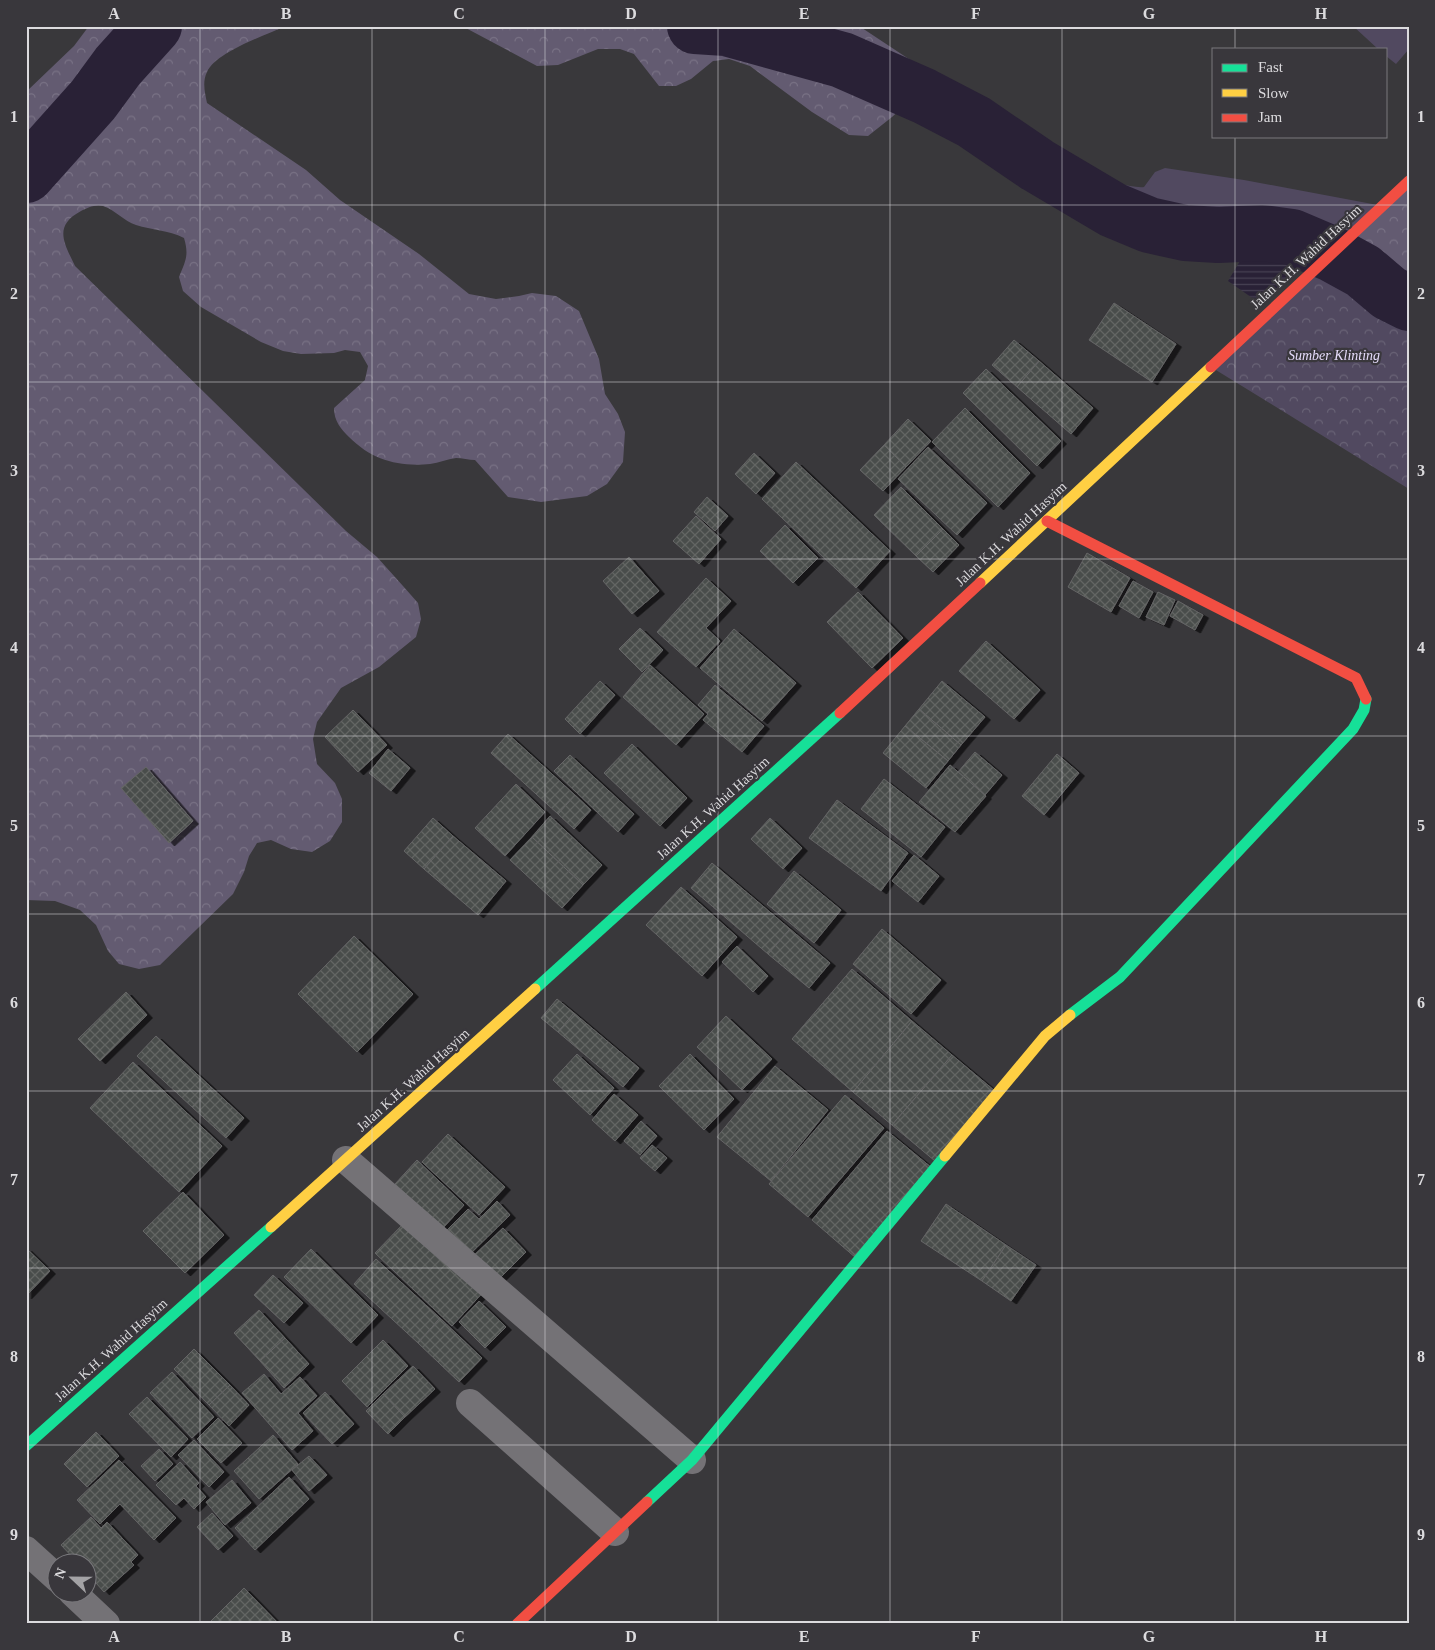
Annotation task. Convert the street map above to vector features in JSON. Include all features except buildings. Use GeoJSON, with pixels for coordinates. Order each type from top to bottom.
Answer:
{"type":"FeatureCollection","features":[{"type":"Feature","properties":{"kind":"street","name":"Jalan K.H. Wahid Hasyim"},"geometry":{"type":"LineString","coordinates":[[26,1446],[779,769],[1047,521],[1409,181]]}},
{"type":"Feature","properties":{"kind":"street"},"geometry":{"type":"LineString","coordinates":[[517,1624],[692,1460],[1046,1036],[1060,1021],[1098,995],[1120,977],[1353,729],[1366,710],[1365,692],[1356,678],[1047,521]]}},
{"type":"Feature","properties":{"kind":"street"},"geometry":{"type":"LineString","coordinates":[[346,1160],[692,1460]]}},
{"type":"Feature","properties":{"kind":"street"},"geometry":{"type":"LineString","coordinates":[[470,1402],[615,1532]]}},
{"type":"Feature","properties":{"kind":"street"},"geometry":{"type":"LineString","coordinates":[[26,1550],[48,1570]]}},
{"type":"Feature","properties":{"kind":"street"},"geometry":{"type":"LineString","coordinates":[[83,1602],[106,1624]]}},
{"type":"Feature","properties":{"kind":"green space"},"geometry":{"type":"Polygon","coordinates":[[[89,26],[286,26],[242,45],[212,65],[207,72],[205,80],[204,88],[207,103],[306,170],[340,200],[419,254],[469,294],[496,299],[532,293],[556,296],[579,311],[599,359],[605,394],[618,414],[625,432],[623,462],[607,484],[587,496],[541,502],[508,497],[475,460],[456,458],[418,465],[386,460],[358,445],[343,431],[335,417],[334,408],[365,380],[368,366],[360,352],[345,350],[334,353],[301,354],[283,351],[261,342],[201,307],[183,291],[179,277],[185,262],[186,249],[184,238],[136,225],[103,206],[91,207],[72,217],[64,229],[63,236],[75,266],[346,531],[377,557],[418,603],[421,619],[416,637],[379,667],[341,688],[317,722],[313,739],[317,764],[335,783],[342,799],[342,822],[330,841],[312,852],[291,849],[271,840],[257,843],[249,856],[244,872],[233,894],[160,965],[139,969],[119,964],[108,951],[96,925],[80,910],[55,901],[26,900],[26,92],[74,46],[89,26]]]}},
{"type":"Feature","properties":{"kind":"green space"},"geometry":{"type":"Polygon","coordinates":[[[462,26],[859,26],[936,77],[868,136],[849,135],[812,112],[750,66],[729,59],[713,61],[691,79],[676,86],[659,86],[634,54],[620,49],[598,49],[558,65],[537,66],[462,26]]]}},
{"type":"Feature","properties":{"kind":"green space"},"geometry":{"type":"Polygon","coordinates":[[[1353,26],[1409,26],[1409,49],[1396,64],[1388,58],[1388,48],[1377,48],[1353,26]]]}},
{"type":"Feature","properties":{"kind":"green space"},"geometry":{"type":"Polygon","coordinates":[[[1165,168],[1244,180],[1383,206],[1322,249],[1307,243],[1271,234],[1217,235],[1172,230],[1121,213],[1109,205],[1107,197],[1112,186],[1121,184],[1144,187],[1155,172],[1165,168]]]}},
{"type":"Feature","properties":{"kind":"green space"},"geometry":{"type":"Polygon","coordinates":[[[1409,181],[1409,303],[1389,293],[1363,271],[1332,254],[1409,181]]]}},
{"type":"Feature","properties":{"kind":"green space","name":"Sumber Klinting"},"geometry":{"type":"Polygon","coordinates":[[[1332,254],[1363,271],[1389,293],[1409,303],[1409,489],[1211,367],[1332,254]]]}},
{"type":"Feature","properties":{"kind":"shaded area"},"geometry":{"type":"Polygon","coordinates":[[[1285,243],[1296,247],[1309,256],[1265,300],[1258,302],[1228,281],[1246,251],[1285,243]]]}},
{"type":"Feature","properties":{"kind":"waterway"},"geometry":{"type":"LineString","coordinates":[[26,175],[93,100],[118,66],[154,26]]}},
{"type":"Feature","properties":{"kind":"waterway"},"geometry":{"type":"LineString","coordinates":[[695,26],[726,28],[842,60],[924,96],[974,122],[1037,165],[1113,210],[1149,225],[1185,233],[1218,235],[1262,233],[1292,237],[1332,254],[1363,271],[1389,293],[1409,303]]}},
{"type":"Feature","properties":{"kind":"traffic: fast"},"geometry":{"type":"LineString","coordinates":[[1070,1015],[1120,977],[1353,729],[1364,710],[1366,699]]}},
{"type":"Feature","properties":{"kind":"traffic: fast"},"geometry":{"type":"LineString","coordinates":[[535,989],[840,713]]}},
{"type":"Feature","properties":{"kind":"traffic: fast"},"geometry":{"type":"LineString","coordinates":[[647,1502],[692,1460],[945,1156]]}},
{"type":"Feature","properties":{"kind":"traffic: fast"},"geometry":{"type":"LineString","coordinates":[[26,1446],[271,1227]]}},
{"type":"Feature","properties":{"kind":"traffic: slow"},"geometry":{"type":"LineString","coordinates":[[980,583],[1211,367]]}},
{"type":"Feature","properties":{"kind":"traffic: slow"},"geometry":{"type":"LineString","coordinates":[[271,1227],[535,989]]}},
{"type":"Feature","properties":{"kind":"traffic: slow"},"geometry":{"type":"LineString","coordinates":[[945,1156],[1045,1036],[1070,1015]]}},
{"type":"Feature","properties":{"kind":"traffic: jam"},"geometry":{"type":"LineString","coordinates":[[1211,367],[1409,181]]}},
{"type":"Feature","properties":{"kind":"traffic: jam"},"geometry":{"type":"LineString","coordinates":[[1047,521],[1356,678],[1366,699]]}},
{"type":"Feature","properties":{"kind":"traffic: jam"},"geometry":{"type":"LineString","coordinates":[[840,713],[980,583]]}},
{"type":"Feature","properties":{"kind":"traffic: jam"},"geometry":{"type":"LineString","coordinates":[[517,1624],[647,1502]]}}]}
